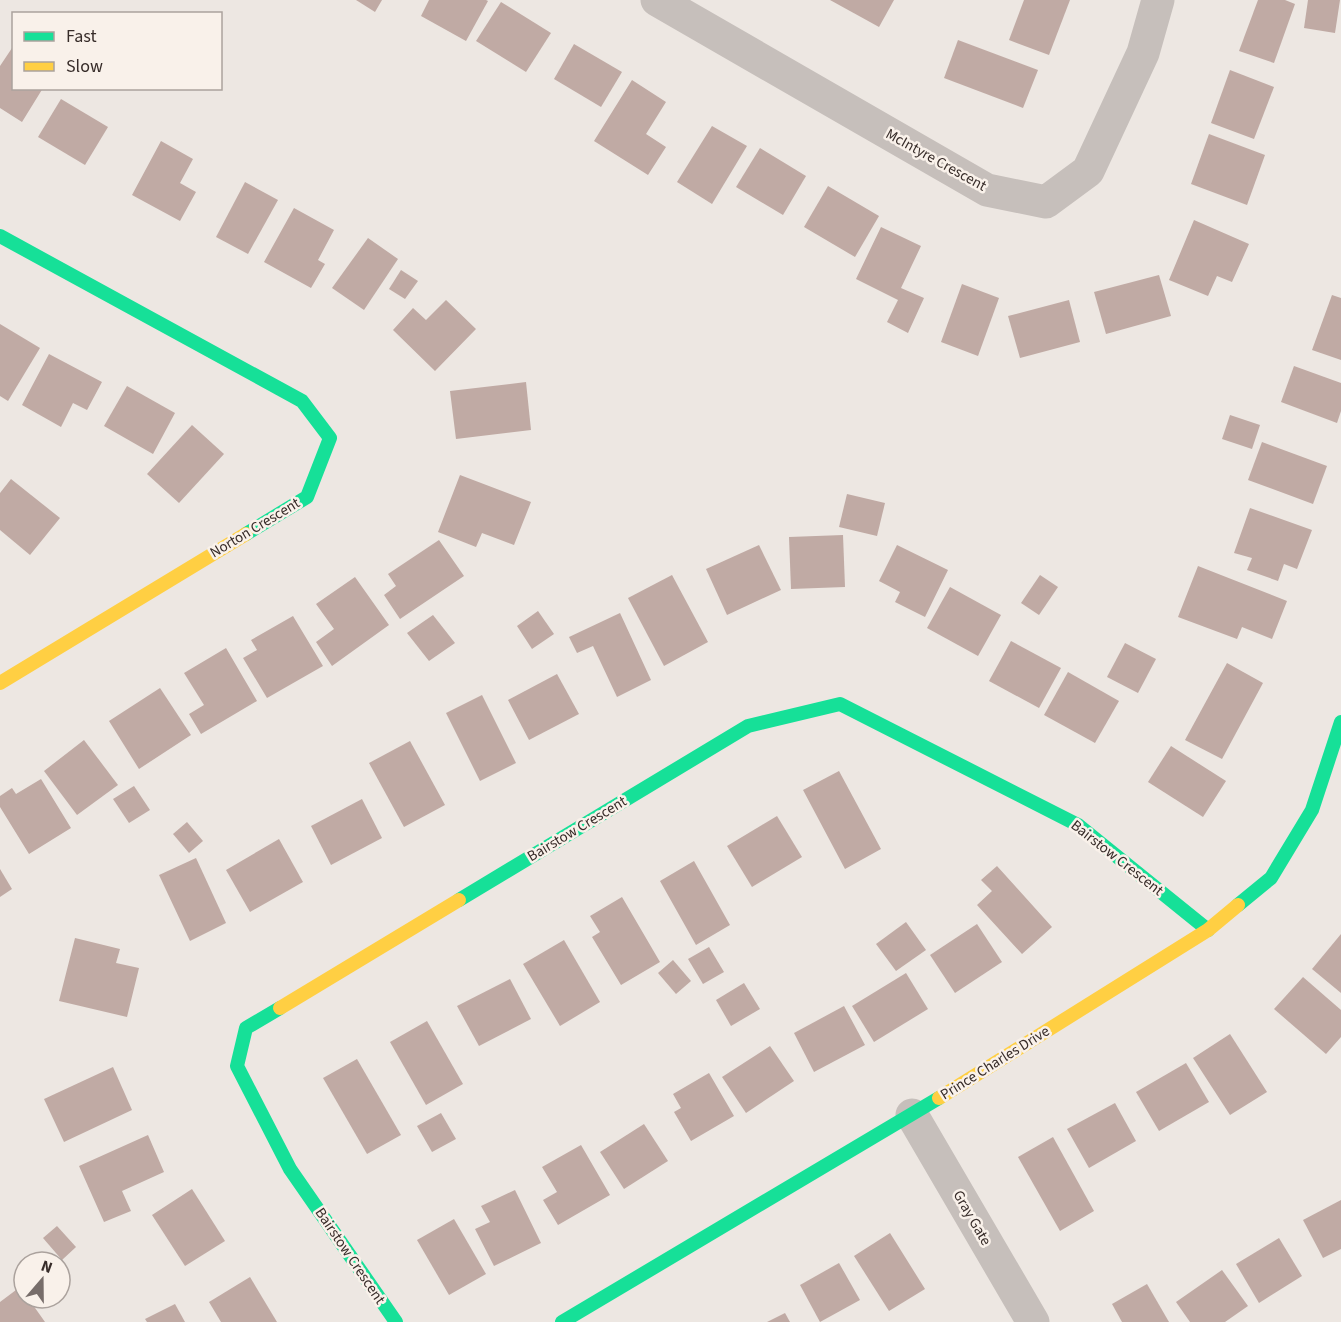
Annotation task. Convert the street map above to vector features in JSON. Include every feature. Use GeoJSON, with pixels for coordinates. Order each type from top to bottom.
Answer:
{"type":"FeatureCollection","features":[{"type":"Feature","properties":{"kind":"street","name":"McIntyre Crescent"},"geometry":{"type":"LineString","coordinates":[[657,0],[987,190],[1046,202],[1088,171],[1143,53],[1158,0]]}},
{"type":"Feature","properties":{"kind":"street","name":"Norton Crescent"},"geometry":{"type":"LineString","coordinates":[[0,236],[302,402],[330,438],[307,497],[0,683]]}},
{"type":"Feature","properties":{"kind":"street","name":"Bairstow Crescent"},"geometry":{"type":"LineString","coordinates":[[396,1322],[290,1169],[237,1066],[246,1028],[748,726],[840,704],[1078,825],[1208,930]]}},
{"type":"Feature","properties":{"kind":"street","name":"Prince Charles Drive"},"geometry":{"type":"LineString","coordinates":[[562,1322],[912,1114],[1208,930],[1271,878],[1312,810],[1341,722]]}},
{"type":"Feature","properties":{"kind":"street","name":"Gray Gate"},"geometry":{"type":"LineString","coordinates":[[912,1114],[1033,1322]]}},
{"type":"Feature","properties":{"kind":"building"},"geometry":{"type":"Polygon","coordinates":[[[356,0],[382,0],[375,12],[356,0]]]}},
{"type":"Feature","properties":{"kind":"building"},"geometry":{"type":"Polygon","coordinates":[[[429,0],[488,1],[466,41],[421,16],[429,0]]]}},
{"type":"Feature","properties":{"kind":"building"},"geometry":{"type":"Polygon","coordinates":[[[830,0],[894,0],[879,27],[830,0]]]}},
{"type":"Feature","properties":{"kind":"building"},"geometry":{"type":"Polygon","coordinates":[[[1024,0],[1070,0],[1049,55],[1009,40],[1024,0]]]}},
{"type":"Feature","properties":{"kind":"building"},"geometry":{"type":"Polygon","coordinates":[[[1258,0],[1285,0],[1295,4],[1274,63],[1239,51],[1258,0]]]}},
{"type":"Feature","properties":{"kind":"building"},"geometry":{"type":"Polygon","coordinates":[[[1308,0],[1340,0],[1335,33],[1304,28],[1308,0]]]}},
{"type":"Feature","properties":{"kind":"building"},"geometry":{"type":"Polygon","coordinates":[[[501,2],[551,33],[526,72],[476,41],[501,2]]]}},
{"type":"Feature","properties":{"kind":"building"},"geometry":{"type":"Polygon","coordinates":[[[958,40],[1038,70],[1023,108],[944,78],[958,40]]]}},
{"type":"Feature","properties":{"kind":"building"},"geometry":{"type":"Polygon","coordinates":[[[574,44],[622,72],[601,107],[554,79],[574,44]]]}},
{"type":"Feature","properties":{"kind":"building"},"geometry":{"type":"Polygon","coordinates":[[[12,48],[12,90],[42,90],[22,122],[0,108],[0,66],[12,48]]]}},
{"type":"Feature","properties":{"kind":"building"},"geometry":{"type":"Polygon","coordinates":[[[1230,70],[1274,87],[1254,139],[1211,123],[1230,70]]]}},
{"type":"Feature","properties":{"kind":"building"},"geometry":{"type":"Polygon","coordinates":[[[632,80],[666,102],[646,134],[666,147],[648,175],[594,141],[632,80]]]}},
{"type":"Feature","properties":{"kind":"building"},"geometry":{"type":"Polygon","coordinates":[[[61,99],[108,127],[85,165],[38,137],[61,99]]]}},
{"type":"Feature","properties":{"kind":"building"},"geometry":{"type":"Polygon","coordinates":[[[712,126],[747,146],[712,204],[677,182],[712,126]]]}},
{"type":"Feature","properties":{"kind":"building"},"geometry":{"type":"Polygon","coordinates":[[[1209,134],[1265,155],[1247,205],[1191,184],[1209,134]]]}},
{"type":"Feature","properties":{"kind":"building"},"geometry":{"type":"Polygon","coordinates":[[[161,141],[193,159],[180,183],[196,192],[180,221],[132,195],[161,141]]]}},
{"type":"Feature","properties":{"kind":"building"},"geometry":{"type":"Polygon","coordinates":[[[760,148],[806,176],[783,215],[736,187],[760,148]]]}},
{"type":"Feature","properties":{"kind":"building"},"geometry":{"type":"Polygon","coordinates":[[[245,182],[278,200],[248,254],[216,237],[245,182]]]}},
{"type":"Feature","properties":{"kind":"building"},"geometry":{"type":"Polygon","coordinates":[[[828,186],[879,216],[855,257],[804,227],[828,186]]]}},
{"type":"Feature","properties":{"kind":"building"},"geometry":{"type":"Polygon","coordinates":[[[294,208],[334,230],[318,260],[325,264],[311,288],[264,262],[294,208]]]}},
{"type":"Feature","properties":{"kind":"building"},"geometry":{"type":"Polygon","coordinates":[[[1194,220],[1249,244],[1232,282],[1217,276],[1208,296],[1169,280],[1194,220]]]}},
{"type":"Feature","properties":{"kind":"building"},"geometry":{"type":"Polygon","coordinates":[[[881,227],[921,246],[901,288],[924,298],[908,333],[887,322],[898,300],[856,279],[881,227]]]}},
{"type":"Feature","properties":{"kind":"building"},"geometry":{"type":"Polygon","coordinates":[[[368,238],[398,259],[364,310],[332,288],[368,238]]]}},
{"type":"Feature","properties":{"kind":"building"},"geometry":{"type":"Polygon","coordinates":[[[401,270],[418,281],[405,299],[389,289],[401,270]]]}},
{"type":"Feature","properties":{"kind":"building"},"geometry":{"type":"Polygon","coordinates":[[[1159,275],[1171,316],[1106,334],[1094,292],[1159,275]]]}},
{"type":"Feature","properties":{"kind":"building"},"geometry":{"type":"Polygon","coordinates":[[[962,284],[999,298],[978,356],[941,342],[962,284]]]}},
{"type":"Feature","properties":{"kind":"building"},"geometry":{"type":"Polygon","coordinates":[[[1332,295],[1341,298],[1341,360],[1312,350],[1332,295]]]}},
{"type":"Feature","properties":{"kind":"building"},"geometry":{"type":"Polygon","coordinates":[[[446,300],[476,329],[435,371],[393,330],[413,308],[426,320],[446,300]]]}},
{"type":"Feature","properties":{"kind":"building"},"geometry":{"type":"Polygon","coordinates":[[[1069,300],[1080,342],[1020,358],[1008,316],[1069,300]]]}},
{"type":"Feature","properties":{"kind":"building"},"geometry":{"type":"Polygon","coordinates":[[[0,324],[40,348],[8,401],[0,396],[0,324]]]}},
{"type":"Feature","properties":{"kind":"building"},"geometry":{"type":"Polygon","coordinates":[[[49,354],[102,382],[87,410],[73,403],[61,427],[22,405],[49,354]]]}},
{"type":"Feature","properties":{"kind":"building"},"geometry":{"type":"Polygon","coordinates":[[[1294,366],[1341,383],[1341,411],[1337,423],[1281,402],[1294,366]]]}},
{"type":"Feature","properties":{"kind":"building"},"geometry":{"type":"Polygon","coordinates":[[[526,382],[531,430],[456,439],[450,391],[526,382]]]}},
{"type":"Feature","properties":{"kind":"building"},"geometry":{"type":"Polygon","coordinates":[[[127,386],[175,413],[153,454],[104,426],[127,386]]]}},
{"type":"Feature","properties":{"kind":"building"},"geometry":{"type":"Polygon","coordinates":[[[1230,415],[1260,425],[1252,449],[1222,439],[1230,415]]]}},
{"type":"Feature","properties":{"kind":"building"},"geometry":{"type":"Polygon","coordinates":[[[192,425],[224,454],[179,503],[147,474],[192,425]]]}},
{"type":"Feature","properties":{"kind":"building"},"geometry":{"type":"Polygon","coordinates":[[[1262,442],[1327,466],[1313,504],[1248,480],[1262,442]]]}},
{"type":"Feature","properties":{"kind":"building"},"geometry":{"type":"Polygon","coordinates":[[[460,475],[531,502],[514,545],[482,533],[476,547],[438,532],[460,475]]]}},
{"type":"Feature","properties":{"kind":"building"},"geometry":{"type":"Polygon","coordinates":[[[11,479],[60,518],[30,555],[0,530],[0,493],[11,479]]]}},
{"type":"Feature","properties":{"kind":"building"},"geometry":{"type":"Polygon","coordinates":[[[847,494],[885,503],[877,536],[839,527],[847,494]]]}},
{"type":"Feature","properties":{"kind":"building"},"geometry":{"type":"Polygon","coordinates":[[[1250,508],[1312,530],[1297,569],[1284,564],[1278,581],[1247,570],[1252,558],[1234,553],[1250,508]]]}},
{"type":"Feature","properties":{"kind":"building"},"geometry":{"type":"Polygon","coordinates":[[[843,535],[845,587],[791,589],[789,537],[843,535]]]}},
{"type":"Feature","properties":{"kind":"building"},"geometry":{"type":"Polygon","coordinates":[[[439,540],[464,576],[400,619],[384,595],[396,586],[388,574],[439,540]]]}},
{"type":"Feature","properties":{"kind":"building"},"geometry":{"type":"Polygon","coordinates":[[[759,545],[781,590],[727,615],[706,569],[759,545]]]}},
{"type":"Feature","properties":{"kind":"building"},"geometry":{"type":"Polygon","coordinates":[[[897,545],[948,570],[925,617],[895,602],[900,592],[879,581],[897,545]]]}},
{"type":"Feature","properties":{"kind":"building"},"geometry":{"type":"Polygon","coordinates":[[[1198,566],[1287,601],[1272,639],[1242,627],[1237,639],[1178,617],[1198,566]]]}},
{"type":"Feature","properties":{"kind":"building"},"geometry":{"type":"Polygon","coordinates":[[[672,575],[708,642],[664,666],[628,598],[672,575]]]}},
{"type":"Feature","properties":{"kind":"building"},"geometry":{"type":"Polygon","coordinates":[[[1040,575],[1058,587],[1039,615],[1021,603],[1040,575]]]}},
{"type":"Feature","properties":{"kind":"building"},"geometry":{"type":"Polygon","coordinates":[[[355,577],[389,625],[332,666],[316,642],[334,629],[316,604],[355,577]]]}},
{"type":"Feature","properties":{"kind":"building"},"geometry":{"type":"Polygon","coordinates":[[[950,587],[1001,615],[978,656],[927,628],[950,587]]]}},
{"type":"Feature","properties":{"kind":"building"},"geometry":{"type":"Polygon","coordinates":[[[538,611],[554,634],[532,649],[517,626],[538,611]]]}},
{"type":"Feature","properties":{"kind":"building"},"geometry":{"type":"Polygon","coordinates":[[[620,613],[651,680],[617,697],[593,646],[577,653],[569,637],[620,613]]]}},
{"type":"Feature","properties":{"kind":"building"},"geometry":{"type":"Polygon","coordinates":[[[433,615],[455,643],[429,661],[407,633],[433,615]]]}},
{"type":"Feature","properties":{"kind":"building"},"geometry":{"type":"Polygon","coordinates":[[[293,616],[323,666],[267,698],[243,658],[257,650],[251,640],[293,616]]]}},
{"type":"Feature","properties":{"kind":"building"},"geometry":{"type":"Polygon","coordinates":[[[1011,641],[1061,668],[1039,708],[989,681],[1011,641]]]}},
{"type":"Feature","properties":{"kind":"building"},"geometry":{"type":"Polygon","coordinates":[[[1125,643],[1156,659],[1138,693],[1107,677],[1125,643]]]}},
{"type":"Feature","properties":{"kind":"building"},"geometry":{"type":"Polygon","coordinates":[[[226,648],[257,701],[201,734],[189,714],[204,705],[184,673],[226,648]]]}},
{"type":"Feature","properties":{"kind":"building"},"geometry":{"type":"Polygon","coordinates":[[[1227,663],[1263,683],[1222,759],[1185,740],[1227,663]]]}},
{"type":"Feature","properties":{"kind":"building"},"geometry":{"type":"Polygon","coordinates":[[[1068,672],[1119,701],[1095,743],[1044,715],[1068,672]]]}},
{"type":"Feature","properties":{"kind":"building"},"geometry":{"type":"Polygon","coordinates":[[[557,674],[579,714],[529,740],[508,700],[557,674]]]}},
{"type":"Feature","properties":{"kind":"building"},"geometry":{"type":"Polygon","coordinates":[[[160,688],[191,735],[139,769],[109,721],[160,688]]]}},
{"type":"Feature","properties":{"kind":"building"},"geometry":{"type":"Polygon","coordinates":[[[482,695],[516,763],[480,781],[446,713],[482,695]]]}},
{"type":"Feature","properties":{"kind":"building"},"geometry":{"type":"Polygon","coordinates":[[[84,740],[118,785],[77,815],[44,771],[84,740]]]}},
{"type":"Feature","properties":{"kind":"building"},"geometry":{"type":"Polygon","coordinates":[[[410,741],[445,805],[404,827],[369,763],[410,741]]]}},
{"type":"Feature","properties":{"kind":"building"},"geometry":{"type":"Polygon","coordinates":[[[1171,746],[1226,781],[1203,817],[1148,782],[1171,746]]]}},
{"type":"Feature","properties":{"kind":"building"},"geometry":{"type":"Polygon","coordinates":[[[839,771],[881,849],[845,869],[803,790],[839,771]]]}},
{"type":"Feature","properties":{"kind":"building"},"geometry":{"type":"Polygon","coordinates":[[[41,779],[71,828],[29,854],[0,807],[0,796],[12,788],[16,794],[41,779]]]}},
{"type":"Feature","properties":{"kind":"building"},"geometry":{"type":"Polygon","coordinates":[[[134,786],[150,810],[129,823],[113,799],[134,786]]]}},
{"type":"Feature","properties":{"kind":"building"},"geometry":{"type":"Polygon","coordinates":[[[362,799],[382,838],[331,865],[311,826],[362,799]]]}},
{"type":"Feature","properties":{"kind":"building"},"geometry":{"type":"Polygon","coordinates":[[[777,816],[802,857],[752,887],[727,846],[777,816]]]}},
{"type":"Feature","properties":{"kind":"building"},"geometry":{"type":"Polygon","coordinates":[[[187,822],[203,841],[189,853],[173,834],[187,822]]]}},
{"type":"Feature","properties":{"kind":"building"},"geometry":{"type":"Polygon","coordinates":[[[279,839],[303,882],[250,912],[226,870],[279,839]]]}},
{"type":"Feature","properties":{"kind":"building"},"geometry":{"type":"Polygon","coordinates":[[[196,858],[226,923],[190,941],[159,875],[196,858]]]}},
{"type":"Feature","properties":{"kind":"building"},"geometry":{"type":"Polygon","coordinates":[[[694,861],[730,925],[696,945],[660,881],[694,861]]]}},
{"type":"Feature","properties":{"kind":"building"},"geometry":{"type":"Polygon","coordinates":[[[997,866],[1052,927],[1022,954],[977,905],[992,891],[981,880],[997,866]]]}},
{"type":"Feature","properties":{"kind":"building"},"geometry":{"type":"Polygon","coordinates":[[[0,869],[12,889],[0,897],[0,869]]]}},
{"type":"Feature","properties":{"kind":"building"},"geometry":{"type":"Polygon","coordinates":[[[622,897],[660,962],[621,985],[592,937],[600,932],[590,916],[622,897]]]}},
{"type":"Feature","properties":{"kind":"building"},"geometry":{"type":"Polygon","coordinates":[[[906,922],[926,950],[896,971],[876,944],[906,922]]]}},
{"type":"Feature","properties":{"kind":"building"},"geometry":{"type":"Polygon","coordinates":[[[977,924],[1002,962],[955,993],[930,955],[977,924]]]}},
{"type":"Feature","properties":{"kind":"building"},"geometry":{"type":"Polygon","coordinates":[[[1341,934],[1341,993],[1312,969],[1341,934]]]}},
{"type":"Feature","properties":{"kind":"building"},"geometry":{"type":"Polygon","coordinates":[[[75,938],[120,949],[116,963],[139,968],[127,1017],[59,1001],[75,938]]]}},
{"type":"Feature","properties":{"kind":"building"},"geometry":{"type":"Polygon","coordinates":[[[564,940],[600,1002],[560,1026],[523,964],[564,940]]]}},
{"type":"Feature","properties":{"kind":"building"},"geometry":{"type":"Polygon","coordinates":[[[709,947],[724,972],[703,984],[688,959],[709,947]]]}},
{"type":"Feature","properties":{"kind":"building"},"geometry":{"type":"Polygon","coordinates":[[[673,960],[691,981],[676,994],[658,973],[673,960]]]}},
{"type":"Feature","properties":{"kind":"building"},"geometry":{"type":"Polygon","coordinates":[[[906,973],[928,1009],[874,1042],[852,1006],[906,973]]]}},
{"type":"Feature","properties":{"kind":"building"},"geometry":{"type":"Polygon","coordinates":[[[1303,977],[1341,1010],[1341,1037],[1326,1054],[1274,1009],[1303,977]]]}},
{"type":"Feature","properties":{"kind":"building"},"geometry":{"type":"Polygon","coordinates":[[[510,979],[531,1019],[479,1046],[457,1006],[510,979]]]}},
{"type":"Feature","properties":{"kind":"building"},"geometry":{"type":"Polygon","coordinates":[[[744,983],[760,1009],[731,1026],[716,1000],[744,983]]]}},
{"type":"Feature","properties":{"kind":"building"},"geometry":{"type":"Polygon","coordinates":[[[844,1006],[865,1045],[814,1072],[794,1033],[844,1006]]]}},
{"type":"Feature","properties":{"kind":"building"},"geometry":{"type":"Polygon","coordinates":[[[427,1021],[463,1084],[426,1105],[390,1042],[427,1021]]]}},
{"type":"Feature","properties":{"kind":"building"},"geometry":{"type":"Polygon","coordinates":[[[1230,1034],[1267,1092],[1230,1115],[1193,1058],[1230,1034]]]}},
{"type":"Feature","properties":{"kind":"building"},"geometry":{"type":"Polygon","coordinates":[[[770,1046],[794,1081],[746,1113],[722,1077],[770,1046]]]}},
{"type":"Feature","properties":{"kind":"building"},"geometry":{"type":"Polygon","coordinates":[[[357,1059],[401,1135],[367,1154],[323,1078],[357,1059]]]}},
{"type":"Feature","properties":{"kind":"building"},"geometry":{"type":"Polygon","coordinates":[[[1186,1063],[1209,1102],[1159,1131],[1136,1092],[1186,1063]]]}},
{"type":"Feature","properties":{"kind":"building"},"geometry":{"type":"Polygon","coordinates":[[[113,1067],[132,1110],[64,1142],[44,1099],[113,1067]]]}},
{"type":"Feature","properties":{"kind":"building"},"geometry":{"type":"Polygon","coordinates":[[[709,1073],[734,1116],[691,1141],[674,1112],[681,1108],[673,1094],[709,1073]]]}},
{"type":"Feature","properties":{"kind":"building"},"geometry":{"type":"Polygon","coordinates":[[[1115,1103],[1136,1141],[1089,1168],[1067,1129],[1115,1103]]]}},
{"type":"Feature","properties":{"kind":"building"},"geometry":{"type":"Polygon","coordinates":[[[441,1113],[456,1139],[432,1152],[417,1126],[441,1113]]]}},
{"type":"Feature","properties":{"kind":"building"},"geometry":{"type":"Polygon","coordinates":[[[644,1124],[668,1161],[624,1189],[600,1152],[644,1124]]]}},
{"type":"Feature","properties":{"kind":"building"},"geometry":{"type":"Polygon","coordinates":[[[148,1135],[164,1172],[122,1191],[131,1211],[104,1222],[79,1166],[148,1135]]]}},
{"type":"Feature","properties":{"kind":"building"},"geometry":{"type":"Polygon","coordinates":[[[1053,1137],[1094,1211],[1060,1231],[1018,1157],[1053,1137]]]}},
{"type":"Feature","properties":{"kind":"building"},"geometry":{"type":"Polygon","coordinates":[[[581,1145],[610,1195],[558,1225],[543,1200],[557,1192],[542,1167],[581,1145]]]}},
{"type":"Feature","properties":{"kind":"building"},"geometry":{"type":"Polygon","coordinates":[[[192,1189],[225,1241],[185,1266],[152,1215],[192,1189]]]}},
{"type":"Feature","properties":{"kind":"building"},"geometry":{"type":"Polygon","coordinates":[[[515,1190],[541,1243],[494,1266],[475,1229],[490,1222],[481,1206],[515,1190]]]}},
{"type":"Feature","properties":{"kind":"building"},"geometry":{"type":"Polygon","coordinates":[[[1341,1200],[1341,1249],[1323,1258],[1303,1220],[1341,1200]]]}},
{"type":"Feature","properties":{"kind":"building"},"geometry":{"type":"Polygon","coordinates":[[[454,1219],[486,1274],[449,1295],[417,1240],[454,1219]]]}},
{"type":"Feature","properties":{"kind":"building"},"geometry":{"type":"Polygon","coordinates":[[[57,1226],[76,1247],[72,1251],[53,1250],[43,1238],[57,1226]]]}},
{"type":"Feature","properties":{"kind":"building"},"geometry":{"type":"Polygon","coordinates":[[[890,1233],[925,1289],[889,1311],[854,1256],[890,1233]]]}},
{"type":"Feature","properties":{"kind":"building"},"geometry":{"type":"Polygon","coordinates":[[[1279,1238],[1302,1276],[1259,1303],[1236,1264],[1279,1238]]]}},
{"type":"Feature","properties":{"kind":"building"},"geometry":{"type":"Polygon","coordinates":[[[839,1263],[860,1300],[820,1322],[800,1285],[839,1263]]]}},
{"type":"Feature","properties":{"kind":"building"},"geometry":{"type":"Polygon","coordinates":[[[1222,1270],[1248,1306],[1225,1322],[1190,1322],[1176,1302],[1222,1270]]]}},
{"type":"Feature","properties":{"kind":"building"},"geometry":{"type":"Polygon","coordinates":[[[250,1277],[277,1322],[221,1322],[209,1302],[250,1277]]]}},
{"type":"Feature","properties":{"kind":"building"},"geometry":{"type":"Polygon","coordinates":[[[1147,1284],[1169,1322],[1122,1322],[1112,1304],[1147,1284]]]}},
{"type":"Feature","properties":{"kind":"building"},"geometry":{"type":"Polygon","coordinates":[[[12,1293],[12,1310],[36,1310],[45,1322],[0,1322],[0,1302],[12,1293]]]}},
{"type":"Feature","properties":{"kind":"building"},"geometry":{"type":"Polygon","coordinates":[[[175,1304],[185,1322],[147,1322],[145,1319],[175,1304]]]}},
{"type":"Feature","properties":{"kind":"building"},"geometry":{"type":"Polygon","coordinates":[[[785,1313],[790,1322],[767,1322],[785,1313]]]}},
{"type":"Feature","properties":{"kind":"traffic: fast"},"geometry":{"type":"LineString","coordinates":[[0,236],[302,401],[330,438],[307,497],[246,534]]}},
{"type":"Feature","properties":{"kind":"traffic: fast"},"geometry":{"type":"LineString","coordinates":[[459,900],[748,726],[840,704],[1078,825],[1208,930]]}},
{"type":"Feature","properties":{"kind":"traffic: fast"},"geometry":{"type":"LineString","coordinates":[[1238,905],[1271,878],[1312,810],[1341,722]]}},
{"type":"Feature","properties":{"kind":"traffic: fast"},"geometry":{"type":"LineString","coordinates":[[280,1008],[246,1028],[237,1066],[290,1169],[396,1322]]}},
{"type":"Feature","properties":{"kind":"traffic: fast"},"geometry":{"type":"LineString","coordinates":[[562,1322],[939,1098]]}},
{"type":"Feature","properties":{"kind":"traffic: slow"},"geometry":{"type":"LineString","coordinates":[[0,683],[246,534]]}},
{"type":"Feature","properties":{"kind":"traffic: slow"},"geometry":{"type":"LineString","coordinates":[[280,1008],[459,900]]}},
{"type":"Feature","properties":{"kind":"traffic: slow"},"geometry":{"type":"LineString","coordinates":[[939,1098],[1208,930],[1238,905]]}}]}
